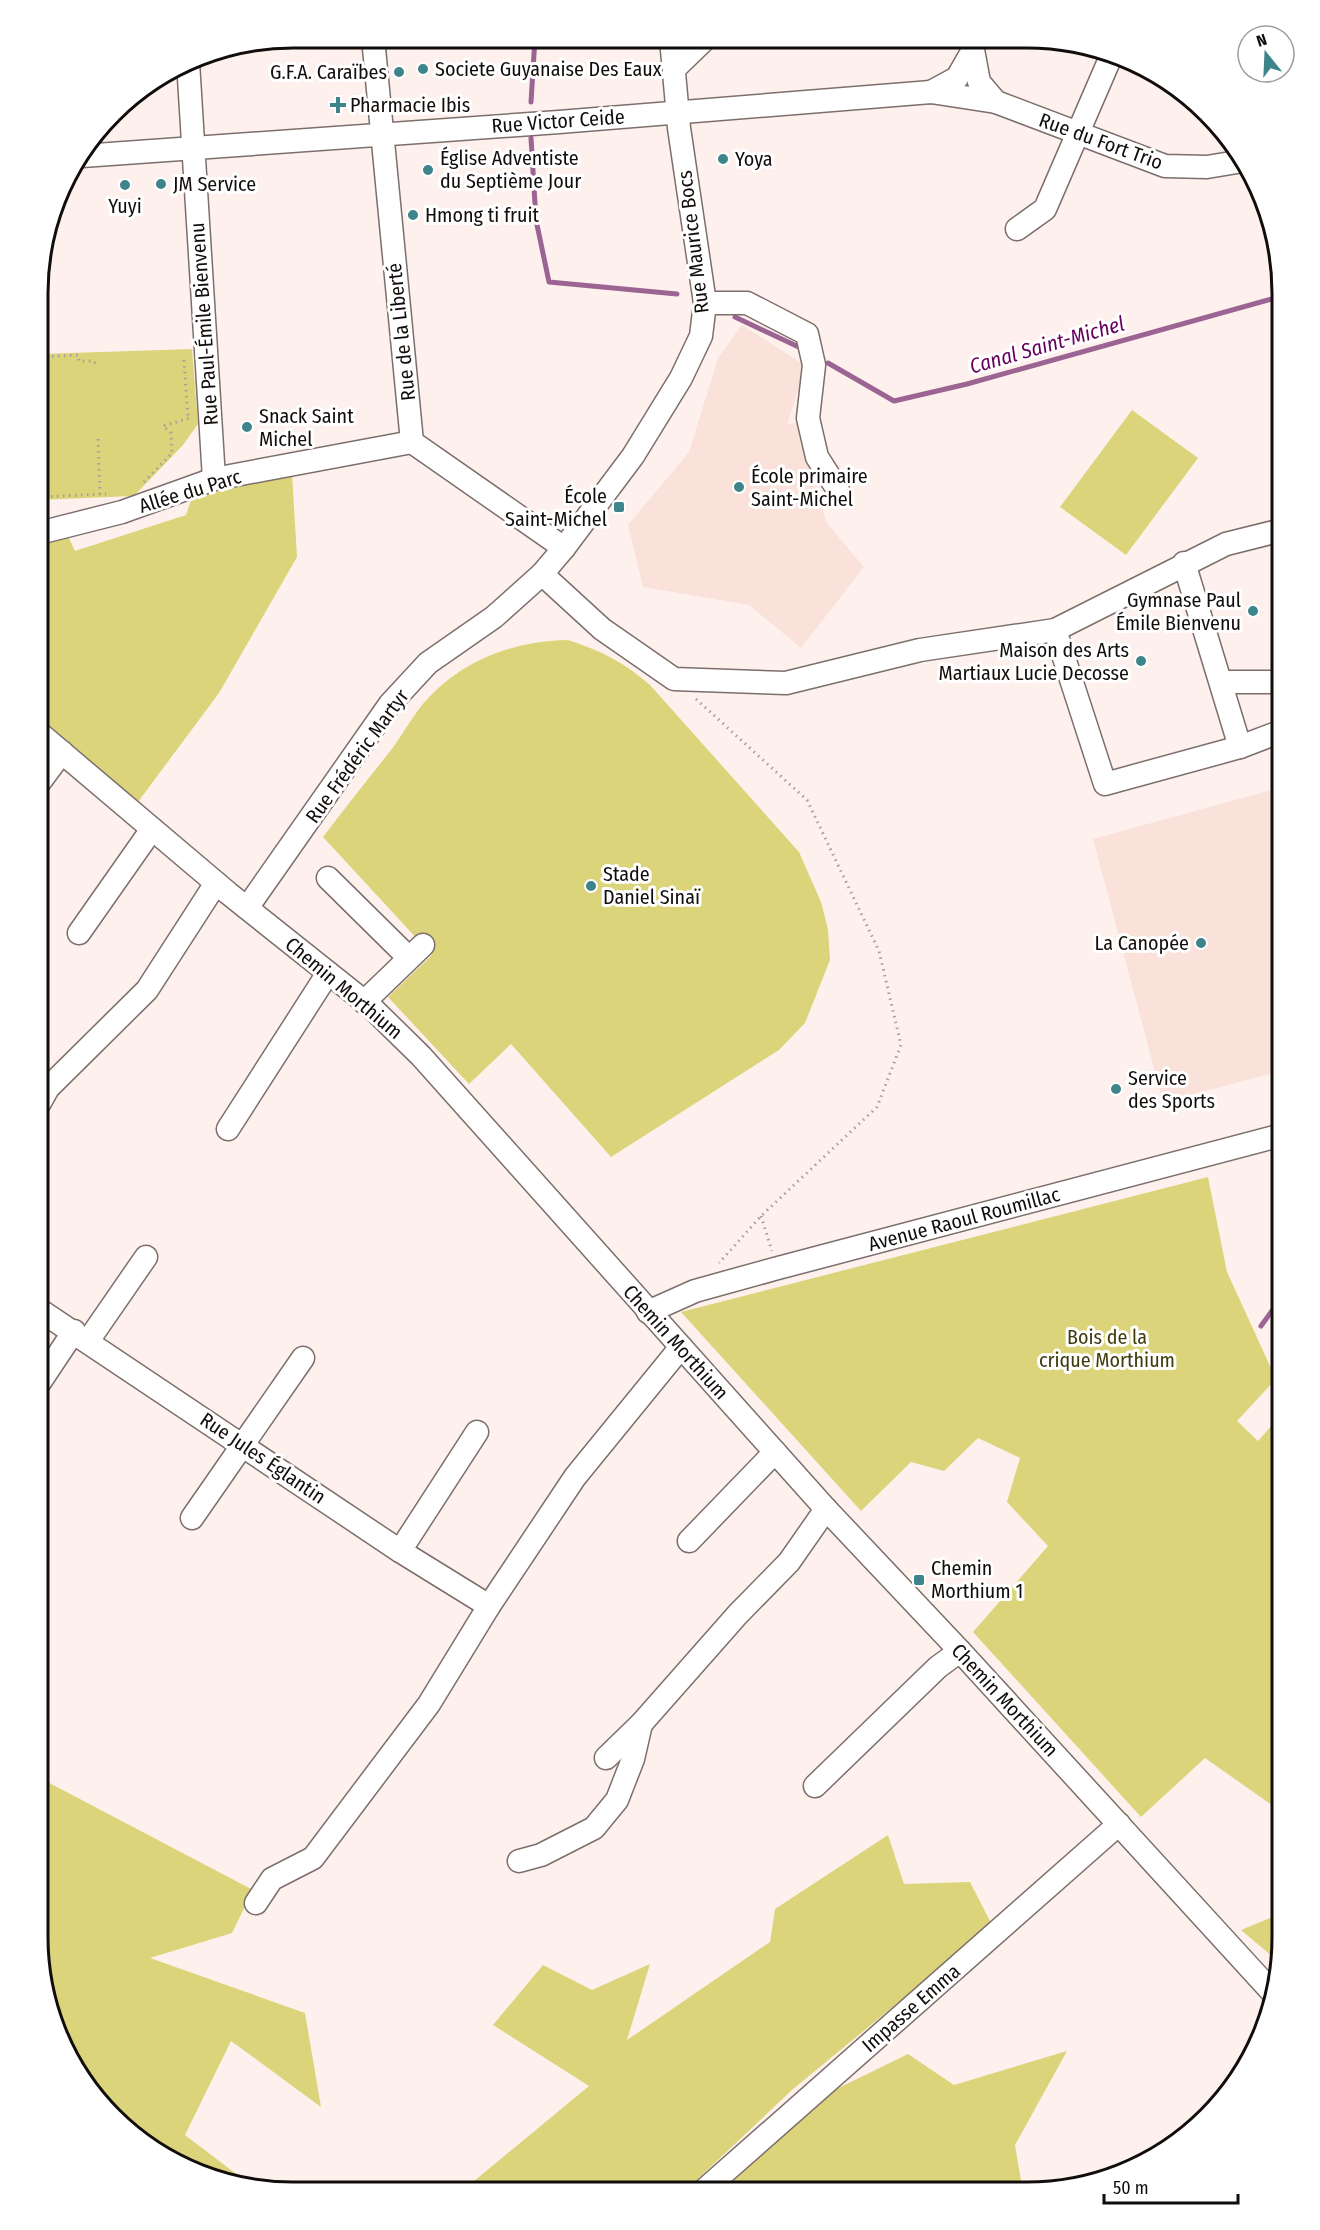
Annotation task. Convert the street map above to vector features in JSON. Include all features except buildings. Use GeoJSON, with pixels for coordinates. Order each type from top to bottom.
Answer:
{"type":"FeatureCollection","features":[{"type":"Feature","properties":{"kind":"street","name":"Rue de la Liberté"},"geometry":{"type":"LineString","coordinates":[[374,48],[412,442]]}},
{"type":"Feature","properties":{"kind":"street","name":"Rue Maurice Bocs"},"geometry":{"type":"LineString","coordinates":[[564,549],[633,456],[681,378],[701,336],[705,303],[678,113],[672,48]]}},
{"type":"Feature","properties":{"kind":"street"},"geometry":{"type":"LineString","coordinates":[[674,69],[696,48]]}},
{"type":"Feature","properties":{"kind":"street"},"geometry":{"type":"LineString","coordinates":[[932,92],[957,78],[970,48]]}},
{"type":"Feature","properties":{"kind":"street"},"geometry":{"type":"LineString","coordinates":[[972,48],[980,82],[996,102]]}},
{"type":"Feature","properties":{"kind":"street"},"geometry":{"type":"LineString","coordinates":[[1017,229],[1045,209],[1108,62]]}},
{"type":"Feature","properties":{"kind":"street","name":"Rue Paul-Émile Bienvenu"},"geometry":{"type":"LineString","coordinates":[[189,71],[214,479]]}},
{"type":"Feature","properties":{"kind":"street","name":"Rue Victor Ceide"},"geometry":{"type":"LineString","coordinates":[[90,155],[678,113],[932,92],[996,102]]}},
{"type":"Feature","properties":{"kind":"street","name":"Rue du Fort Trio"},"geometry":{"type":"LineString","coordinates":[[996,102],[1165,166],[1207,167],[1234,162]]}},
{"type":"Feature","properties":{"kind":"street"},"geometry":{"type":"LineString","coordinates":[[705,303],[747,303],[807,334],[814,365],[808,418],[817,457],[838,490]]}},
{"type":"Feature","properties":{"kind":"street"},"geometry":{"type":"LineString","coordinates":[[412,442],[564,549]]}},
{"type":"Feature","properties":{"kind":"street","name":"Allée du Parc"},"geometry":{"type":"LineString","coordinates":[[48,531],[122,512],[214,479],[412,442]]}},
{"type":"Feature","properties":{"kind":"street"},"geometry":{"type":"LineString","coordinates":[[542,574],[602,629],[674,680],[786,683],[920,650],[1055,630],[1226,543],[1272,532]]}},
{"type":"Feature","properties":{"kind":"street","name":"Rue Frédéric Martyr"},"geometry":{"type":"LineString","coordinates":[[247,908],[390,704],[428,663],[494,617],[542,574],[564,549]]}},
{"type":"Feature","properties":{"kind":"street"},"geometry":{"type":"LineString","coordinates":[[1184,563],[1240,747]]}},
{"type":"Feature","properties":{"kind":"street"},"geometry":{"type":"LineString","coordinates":[[1055,630],[1106,784],[1240,747],[1272,736]]}},
{"type":"Feature","properties":{"kind":"street"},"geometry":{"type":"LineString","coordinates":[[1222,682],[1272,682]]}},
{"type":"Feature","properties":{"kind":"street","name":"Chemin Morthium"},"geometry":{"type":"LineString","coordinates":[[48,740],[216,883],[364,1002],[421,1056],[826,1509],[960,1651],[1267,1986]]}},
{"type":"Feature","properties":{"kind":"street"},"geometry":{"type":"LineString","coordinates":[[48,771],[62,752]]}},
{"type":"Feature","properties":{"kind":"street"},"geometry":{"type":"LineString","coordinates":[[79,933],[152,829]]}},
{"type":"Feature","properties":{"kind":"street"},"geometry":{"type":"LineString","coordinates":[[328,878],[416,952],[364,1002]]}},
{"type":"Feature","properties":{"kind":"street"},"geometry":{"type":"LineString","coordinates":[[48,1088],[147,990],[216,883]]}},
{"type":"Feature","properties":{"kind":"street"},"geometry":{"type":"LineString","coordinates":[[228,1129],[328,973]]}},
{"type":"Feature","properties":{"kind":"street","name":"Avenue Raoul Roumillac"},"geometry":{"type":"LineString","coordinates":[[648,1312],[694,1291],[1272,1138]]}},
{"type":"Feature","properties":{"kind":"street"},"geometry":{"type":"LineString","coordinates":[[48,1373],[146,1257]]}},
{"type":"Feature","properties":{"kind":"street","name":"Rue Jules Églantin"},"geometry":{"type":"LineString","coordinates":[[48,1315],[242,1443],[400,1551],[489,1606]]}},
{"type":"Feature","properties":{"kind":"street"},"geometry":{"type":"LineString","coordinates":[[256,1903],[272,1879],[313,1858],[429,1704],[489,1606],[575,1477],[681,1347]]}},
{"type":"Feature","properties":{"kind":"street"},"geometry":{"type":"LineString","coordinates":[[192,1518],[303,1358]]}},
{"type":"Feature","properties":{"kind":"street"},"geometry":{"type":"LineString","coordinates":[[400,1551],[477,1432]]}},
{"type":"Feature","properties":{"kind":"street"},"geometry":{"type":"LineString","coordinates":[[689,1541],[775,1452]]}},
{"type":"Feature","properties":{"kind":"street"},"geometry":{"type":"LineString","coordinates":[[606,1758],[641,1724],[731,1622],[789,1562],[826,1509]]}},
{"type":"Feature","properties":{"kind":"street"},"geometry":{"type":"LineString","coordinates":[[815,1786],[938,1667],[960,1651]]}},
{"type":"Feature","properties":{"kind":"street"},"geometry":{"type":"LineString","coordinates":[[519,1861],[541,1855],[594,1828],[617,1800],[633,1759],[641,1724]]}},
{"type":"Feature","properties":{"kind":"street","name":"Impasse Emma"},"geometry":{"type":"LineString","coordinates":[[713,2182],[1119,1824]]}},
{"type":"Feature","properties":{"kind":"path"},"geometry":{"type":"LineString","coordinates":[[48,357],[78,355],[79,361],[93,361],[97,364]]}},
{"type":"Feature","properties":{"kind":"path"},"geometry":{"type":"LineString","coordinates":[[184,360],[188,418]]}},
{"type":"Feature","properties":{"kind":"path"},"geometry":{"type":"LineString","coordinates":[[141,485],[172,453],[171,433],[163,426],[197,417]]}},
{"type":"Feature","properties":{"kind":"path"},"geometry":{"type":"LineString","coordinates":[[98,439],[100,495]]}},
{"type":"Feature","properties":{"kind":"path"},"geometry":{"type":"LineString","coordinates":[[48,498],[111,494]]}},
{"type":"Feature","properties":{"kind":"path"},"geometry":{"type":"LineString","coordinates":[[674,680],[807,800],[879,951],[901,1045],[877,1107],[760,1216],[717,1266]]}},
{"type":"Feature","properties":{"kind":"path"},"geometry":{"type":"LineString","coordinates":[[760,1216],[778,1268]]}},
{"type":"Feature","properties":{"kind":"shaded area","name":"École primaire Saint-Michel"},"geometry":{"type":"Polygon","coordinates":[[[742,325],[806,366],[787,425],[802,421],[826,522],[864,567],[801,648],[749,605],[643,587],[628,525],[689,452],[718,358],[742,325]]]}},
{"type":"Feature","properties":{"kind":"shaded area","name":"La Canopée"},"geometry":{"type":"Polygon","coordinates":[[[1272,790],[1272,1074],[1163,1102],[1093,839],[1272,790]]]}},
{"type":"Feature","properties":{"kind":"green space"},"geometry":{"type":"Polygon","coordinates":[[[192,349],[198,424],[183,445],[134,496],[48,500],[48,354],[192,349]]]}},
{"type":"Feature","properties":{"kind":"green space"},"geometry":{"type":"Polygon","coordinates":[[[1132,410],[1198,458],[1126,555],[1060,507],[1132,410]]]}},
{"type":"Feature","properties":{"kind":"green space"},"geometry":{"type":"Polygon","coordinates":[[[292,473],[297,557],[219,693],[135,806],[48,730],[48,539],[67,534],[75,551],[186,515],[193,494],[292,473]]]}},
{"type":"Feature","properties":{"kind":"green space","name":"Stade Daniel Sinaï"},"geometry":{"type":"Polygon","coordinates":[[[568,640],[612,658],[650,685],[799,852],[821,902],[828,929],[830,960],[805,1023],[779,1050],[611,1157],[511,1044],[469,1084],[388,997],[432,955],[323,837],[391,750],[419,709],[450,679],[486,657],[506,650],[547,641],[568,640]]]}},
{"type":"Feature","properties":{"kind":"green space","name":"Bois de la crique Morthium"},"geometry":{"type":"Polygon","coordinates":[[[1208,1177],[1227,1272],[1272,1370],[1272,1383],[1237,1421],[1258,1441],[1272,1425],[1272,1804],[1205,1758],[1141,1817],[973,1632],[1048,1546],[1007,1502],[1020,1458],[978,1438],[944,1471],[911,1462],[861,1511],[681,1312],[1208,1177]]]}},
{"type":"Feature","properties":{"kind":"green space"},"geometry":{"type":"Polygon","coordinates":[[[48,1782],[253,1890],[232,1933],[150,1958],[305,2013],[321,2107],[231,2041],[185,2135],[239,2176],[185,2157],[157,2141],[131,2121],[109,2099],[89,2073],[73,2045],[61,2016],[50,1969],[48,1937],[48,1782]]]}},
{"type":"Feature","properties":{"kind":"green space"},"geometry":{"type":"Polygon","coordinates":[[[888,1835],[904,1884],[970,1882],[992,1925],[792,2090],[695,2182],[473,2182],[589,2086],[493,2025],[543,1965],[592,1990],[650,1964],[627,2040],[770,1942],[775,1909],[888,1835]]]}},
{"type":"Feature","properties":{"kind":"green space"},"geometry":{"type":"Polygon","coordinates":[[[1272,1917],[1271,1955],[1241,1930],[1272,1917]]]}},
{"type":"Feature","properties":{"kind":"green space"},"geometry":{"type":"Polygon","coordinates":[[[1067,2051],[1015,2145],[1021,2182],[730,2182],[820,2097],[908,2054],[954,2085],[1067,2051]]]}},
{"type":"Feature","properties":{"kind":"waterway","name":"Canal Saint-Michel"},"geometry":{"type":"LineString","coordinates":[[531,102],[534,48]]}},
{"type":"Feature","properties":{"kind":"waterway","name":"Canal Saint-Michel"},"geometry":{"type":"LineString","coordinates":[[531,138],[536,220],[549,282],[677,294]]}},
{"type":"Feature","properties":{"kind":"waterway","name":"Canal Saint-Michel"},"geometry":{"type":"LineString","coordinates":[[828,363],[894,401],[967,384],[1272,299]]}},
{"type":"Feature","properties":{"kind":"waterway","name":"Canal Saint-Michel"},"geometry":{"type":"LineString","coordinates":[[735,317],[803,349]]}},
{"type":"Feature","properties":{"kind":"waterway"},"geometry":{"type":"LineString","coordinates":[[1261,1326],[1272,1311]]}},
{"type":"Feature","properties":{"kind":"place","name":"Societe Guyanaise Des Eaux"},"geometry":{"type":"Point","coordinates":[423,69]}},
{"type":"Feature","properties":{"kind":"place","name":"G.F.A. Caraïbes"},"geometry":{"type":"Point","coordinates":[399,72]}},
{"type":"Feature","properties":{"kind":"place","name":"Pharmacie Ibis"},"geometry":{"type":"Point","coordinates":[338,105]}},
{"type":"Feature","properties":{"kind":"place","name":"Yoya"},"geometry":{"type":"Point","coordinates":[723,159]}},
{"type":"Feature","properties":{"kind":"place","name":"Église Adventiste du Septième Jour"},"geometry":{"type":"Point","coordinates":[428,170]}},
{"type":"Feature","properties":{"kind":"place","name":"JM Service"},"geometry":{"type":"Point","coordinates":[161,184]}},
{"type":"Feature","properties":{"kind":"place","name":"Yuyi"},"geometry":{"type":"Point","coordinates":[125,185]}},
{"type":"Feature","properties":{"kind":"place","name":"Hmong ti fruit"},"geometry":{"type":"Point","coordinates":[413,215]}},
{"type":"Feature","properties":{"kind":"place","name":"Snack Saint Michel"},"geometry":{"type":"Point","coordinates":[247,427]}},
{"type":"Feature","properties":{"kind":"place","name":"École primaire Saint-Michel"},"geometry":{"type":"Point","coordinates":[739,487]}},
{"type":"Feature","properties":{"kind":"place","name":"École Saint-Michel"},"geometry":{"type":"Point","coordinates":[619,507]}},
{"type":"Feature","properties":{"kind":"place","name":"Gymnase Paul Émile Bienvenu"},"geometry":{"type":"Point","coordinates":[1253,611]}},
{"type":"Feature","properties":{"kind":"place","name":"Maison des Arts Martiaux Lucie Decosse"},"geometry":{"type":"Point","coordinates":[1141,661]}},
{"type":"Feature","properties":{"kind":"place","name":"Stade Daniel Sinaï"},"geometry":{"type":"Point","coordinates":[591,886]}},
{"type":"Feature","properties":{"kind":"place","name":"La Canopée"},"geometry":{"type":"Point","coordinates":[1201,943]}},
{"type":"Feature","properties":{"kind":"place","name":"Service des Sports"},"geometry":{"type":"Point","coordinates":[1116,1089]}},
{"type":"Feature","properties":{"kind":"place","name":"Chemin Morthium 1"},"geometry":{"type":"Point","coordinates":[919,1580]}}]}
